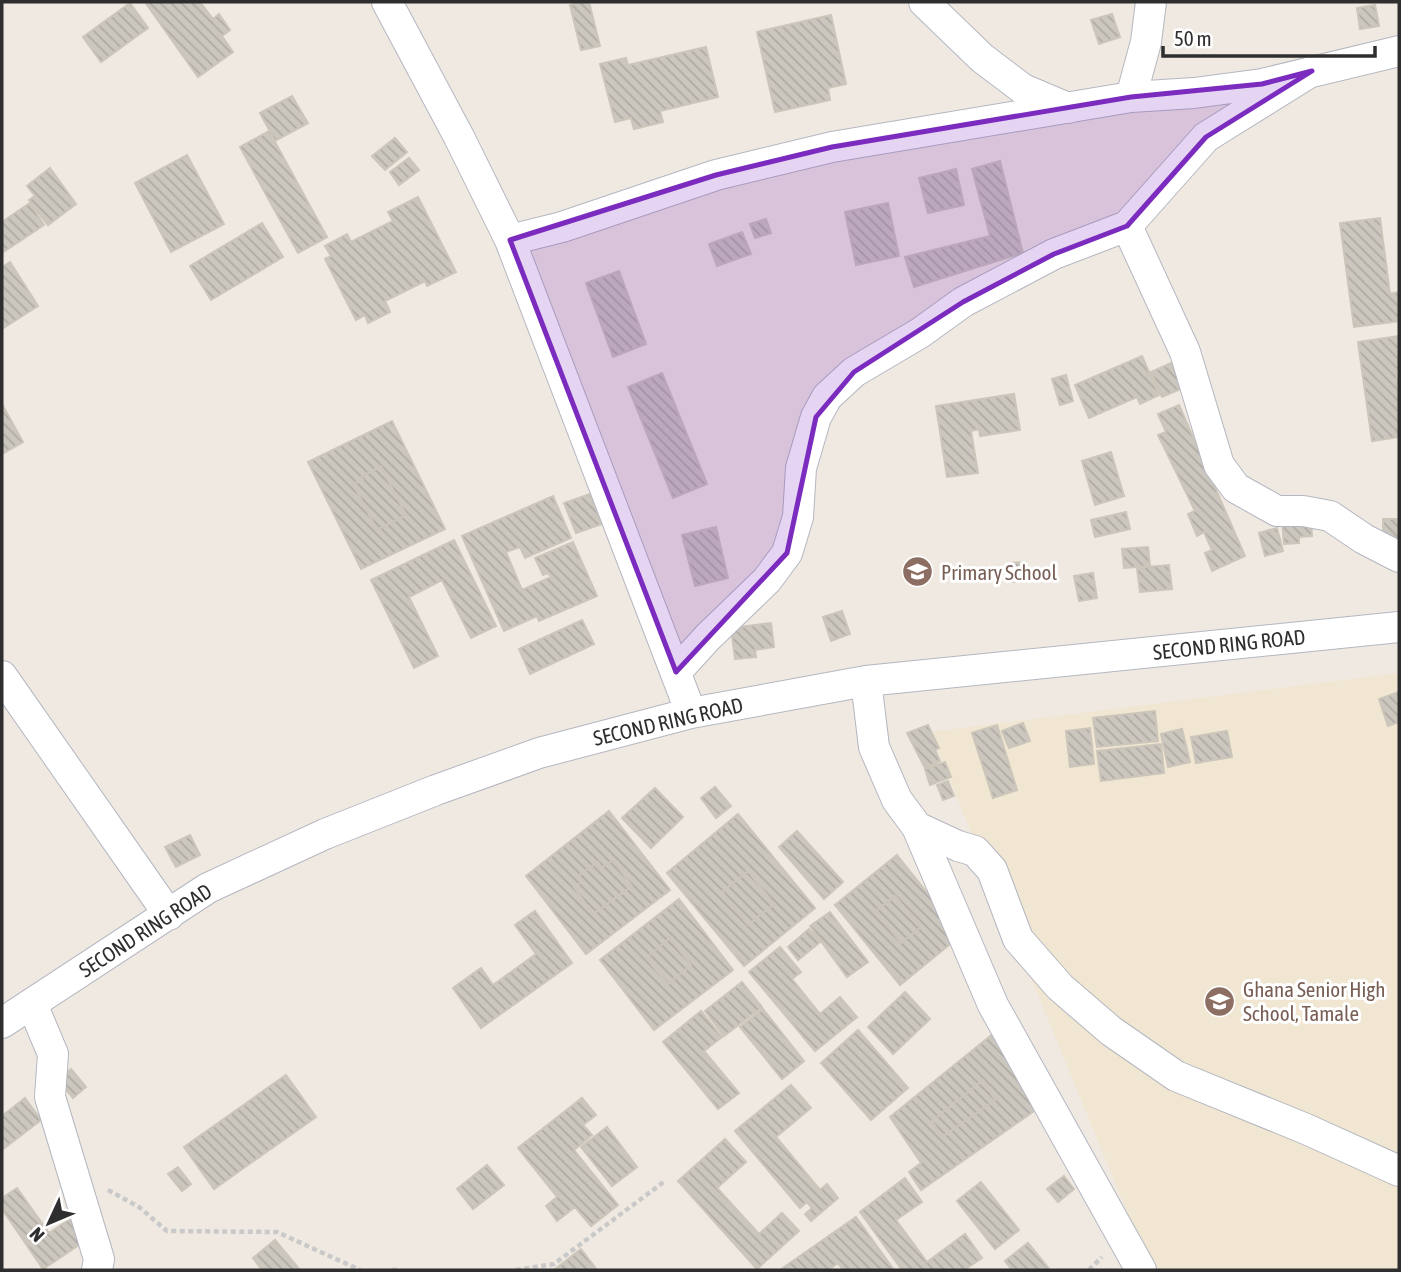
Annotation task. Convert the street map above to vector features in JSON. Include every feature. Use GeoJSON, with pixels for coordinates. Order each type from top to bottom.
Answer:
{"type":"FeatureCollection","features":[{"type":"Feature","properties":{"kind":"street"},"geometry":{"type":"LineString","coordinates":[[387,2],[510,240],[691,713]]}},
{"type":"Feature","properties":{"kind":"street"},"geometry":{"type":"LineString","coordinates":[[923,2],[982,58],[1023,89],[1069,108]]}},
{"type":"Feature","properties":{"kind":"street"},"geometry":{"type":"LineString","coordinates":[[1131,97],[1146,42],[1152,2]]}},
{"type":"Feature","properties":{"kind":"street"},"geometry":{"type":"LineString","coordinates":[[510,240],[562,228],[716,175],[832,147],[1131,97],[1262,85],[1399,51]]}},
{"type":"Feature","properties":{"kind":"street"},"geometry":{"type":"LineString","coordinates":[[676,672],[767,580],[787,553],[798,517],[801,468],[816,417],[827,397],[853,372],[920,333],[963,302],[1054,254],[1127,226],[1206,136],[1312,71]]}},
{"type":"Feature","properties":{"kind":"street"},"geometry":{"type":"LineString","coordinates":[[1127,226],[1185,352],[1219,465],[1236,488],[1277,511],[1303,510],[1330,516],[1399,557]]}},
{"type":"Feature","properties":{"kind":"street","name":"SECOND RING ROAD"},"geometry":{"type":"LineString","coordinates":[[2,1023],[208,888],[254,865],[436,790],[539,753],[691,713],[866,681],[1399,627]]}},
{"type":"Feature","properties":{"kind":"street"},"geometry":{"type":"LineString","coordinates":[[2,676],[169,915]]}},
{"type":"Feature","properties":{"kind":"street"},"geometry":{"type":"LineString","coordinates":[[866,681],[874,747],[897,800],[917,827],[993,1005],[1141,1270]]}},
{"type":"Feature","properties":{"kind":"street"},"geometry":{"type":"LineString","coordinates":[[917,827],[975,851],[992,870],[1018,939],[1060,987],[1111,1031],[1176,1076],[1306,1129],[1399,1171]]}},
{"type":"Feature","properties":{"kind":"street"},"geometry":{"type":"LineString","coordinates":[[32,1004],[53,1054],[50,1097],[99,1259],[97,1270]]}},
{"type":"Feature","properties":{"kind":"path"},"geometry":{"type":"LineString","coordinates":[[73,1171],[139,1207],[167,1231],[277,1232],[360,1270]]}},
{"type":"Feature","properties":{"kind":"path"},"geometry":{"type":"LineString","coordinates":[[516,1270],[554,1264],[665,1181]]}},
{"type":"Feature","properties":{"kind":"path"},"geometry":{"type":"LineString","coordinates":[[392,1270],[400,1270]]}},
{"type":"Feature","properties":{"kind":"highlighted area"},"geometry":{"type":"Polygon","coordinates":[[[1312,71],[1206,137],[1127,226],[1054,254],[963,302],[854,372],[816,417],[787,553],[676,672],[510,240],[716,175],[832,147],[1131,97],[1262,84],[1312,71]]]}},
{"type":"Feature","properties":{"kind":"shaded area","name":"Ghana Senior High School, Tamale"},"geometry":{"type":"Polygon","coordinates":[[[1399,673],[1399,1270],[1151,1270],[930,732],[1399,673]]]}},
{"type":"Feature","properties":{"kind":"building"},"geometry":{"type":"Polygon","coordinates":[[[145,2],[200,2],[213,19],[219,14],[230,30],[222,36],[233,52],[198,77],[145,2]]]}},
{"type":"Feature","properties":{"kind":"building"},"geometry":{"type":"Polygon","coordinates":[[[589,2],[600,46],[581,50],[570,5],[589,2]]]}},
{"type":"Feature","properties":{"kind":"building"},"geometry":{"type":"Polygon","coordinates":[[[130,3],[148,28],[101,62],[83,37],[130,3]]]}},
{"type":"Feature","properties":{"kind":"building"},"geometry":{"type":"Polygon","coordinates":[[[1375,5],[1379,26],[1360,29],[1357,8],[1375,5]]]}},
{"type":"Feature","properties":{"kind":"building"},"geometry":{"type":"Polygon","coordinates":[[[1112,14],[1120,37],[1099,44],[1091,20],[1112,14]]]}},
{"type":"Feature","properties":{"kind":"building"},"geometry":{"type":"Polygon","coordinates":[[[831,15],[846,84],[828,88],[830,100],[775,112],[757,32],[831,15]]]}},
{"type":"Feature","properties":{"kind":"building"},"geometry":{"type":"Polygon","coordinates":[[[706,47],[718,97],[660,111],[663,122],[634,129],[631,118],[615,122],[600,64],[626,58],[628,65],[706,47]]]}},
{"type":"Feature","properties":{"kind":"building"},"geometry":{"type":"Polygon","coordinates":[[[292,96],[308,123],[275,141],[260,113],[292,96]]]}},
{"type":"Feature","properties":{"kind":"building"},"geometry":{"type":"Polygon","coordinates":[[[269,131],[327,237],[298,253],[240,147],[269,131]]]}},
{"type":"Feature","properties":{"kind":"building"},"geometry":{"type":"Polygon","coordinates":[[[395,138],[407,152],[385,170],[372,156],[395,138]]]}},
{"type":"Feature","properties":{"kind":"building"},"geometry":{"type":"Polygon","coordinates":[[[187,155],[224,224],[171,252],[135,183],[187,155]]]}},
{"type":"Feature","properties":{"kind":"building"},"geometry":{"type":"Polygon","coordinates":[[[409,158],[419,170],[399,185],[390,172],[409,158]]]}},
{"type":"Feature","properties":{"kind":"building"},"geometry":{"type":"Polygon","coordinates":[[[1000,161],[1023,253],[914,287],[905,257],[990,236],[972,169],[1000,161]]]}},
{"type":"Feature","properties":{"kind":"building"},"geometry":{"type":"Polygon","coordinates":[[[50,168],[76,204],[48,225],[29,200],[35,196],[27,186],[50,168]]]}},
{"type":"Feature","properties":{"kind":"building"},"geometry":{"type":"Polygon","coordinates":[[[956,169],[964,205],[928,213],[919,178],[956,169]]]}},
{"type":"Feature","properties":{"kind":"building"},"geometry":{"type":"Polygon","coordinates":[[[418,197],[456,272],[427,286],[425,281],[385,301],[390,312],[368,323],[365,315],[356,320],[325,259],[331,256],[325,246],[347,234],[351,242],[393,221],[388,212],[418,197]]]}},
{"type":"Feature","properties":{"kind":"building"},"geometry":{"type":"Polygon","coordinates":[[[30,203],[44,225],[2,253],[2,222],[30,203]]]}},
{"type":"Feature","properties":{"kind":"building"},"geometry":{"type":"Polygon","coordinates":[[[888,203],[899,256],[856,265],[845,212],[888,203]]]}},
{"type":"Feature","properties":{"kind":"building"},"geometry":{"type":"Polygon","coordinates":[[[1380,218],[1390,294],[1399,292],[1399,321],[1354,327],[1340,223],[1380,218]]]}},
{"type":"Feature","properties":{"kind":"building"},"geometry":{"type":"Polygon","coordinates":[[[766,219],[771,233],[755,238],[750,224],[766,219]]]}},
{"type":"Feature","properties":{"kind":"building"},"geometry":{"type":"Polygon","coordinates":[[[262,223],[283,257],[211,300],[190,266],[262,223]]]}},
{"type":"Feature","properties":{"kind":"building"},"geometry":{"type":"Polygon","coordinates":[[[742,232],[751,254],[717,266],[709,244],[742,232]]]}},
{"type":"Feature","properties":{"kind":"building"},"geometry":{"type":"Polygon","coordinates":[[[10,262],[38,306],[2,329],[2,267],[10,262]]]}},
{"type":"Feature","properties":{"kind":"building"},"geometry":{"type":"Polygon","coordinates":[[[619,271],[646,344],[613,357],[586,283],[619,271]]]}},
{"type":"Feature","properties":{"kind":"building"},"geometry":{"type":"Polygon","coordinates":[[[1399,336],[1399,370],[1396,370],[1399,437],[1372,441],[1358,342],[1399,336]]]}},
{"type":"Feature","properties":{"kind":"building"},"geometry":{"type":"Polygon","coordinates":[[[1142,356],[1159,395],[1140,404],[1137,397],[1089,418],[1075,385],[1142,356]]]}},
{"type":"Feature","properties":{"kind":"building"},"geometry":{"type":"Polygon","coordinates":[[[1171,363],[1183,388],[1162,397],[1151,372],[1171,363]]]}},
{"type":"Feature","properties":{"kind":"building"},"geometry":{"type":"Polygon","coordinates":[[[662,373],[707,484],[673,498],[628,387],[662,373]]]}},
{"type":"Feature","properties":{"kind":"building"},"geometry":{"type":"Polygon","coordinates":[[[1066,375],[1073,401],[1060,405],[1052,379],[1066,375]]]}},
{"type":"Feature","properties":{"kind":"building"},"geometry":{"type":"Polygon","coordinates":[[[1014,394],[1020,430],[980,436],[979,429],[971,431],[978,473],[947,477],[936,406],[1014,394]]]}},
{"type":"Feature","properties":{"kind":"building"},"geometry":{"type":"Polygon","coordinates":[[[2,404],[23,442],[2,454],[2,404]]]}},
{"type":"Feature","properties":{"kind":"building"},"geometry":{"type":"Polygon","coordinates":[[[1179,405],[1245,556],[1212,571],[1205,553],[1212,550],[1204,532],[1197,536],[1188,514],[1195,511],[1158,435],[1166,432],[1158,414],[1179,405]]]}},
{"type":"Feature","properties":{"kind":"building"},"geometry":{"type":"Polygon","coordinates":[[[392,421],[445,529],[361,569],[308,462],[392,421]],[[381,466],[353,484],[377,530],[406,515],[381,466]]]}},
{"type":"Feature","properties":{"kind":"building"},"geometry":{"type":"Polygon","coordinates":[[[1111,452],[1124,496],[1095,505],[1082,461],[1111,452]]]}},
{"type":"Feature","properties":{"kind":"building"},"geometry":{"type":"Polygon","coordinates":[[[381,466],[406,515],[377,530],[353,484],[381,466]]]}},
{"type":"Feature","properties":{"kind":"building"},"geometry":{"type":"Polygon","coordinates":[[[590,494],[602,524],[576,533],[564,503],[590,494]]]}},
{"type":"Feature","properties":{"kind":"building"},"geometry":{"type":"Polygon","coordinates":[[[553,496],[571,538],[525,558],[520,547],[506,552],[522,590],[551,577],[548,573],[543,575],[535,558],[573,542],[597,596],[539,621],[537,616],[504,631],[462,536],[553,496]]]}},
{"type":"Feature","properties":{"kind":"building"},"geometry":{"type":"Polygon","coordinates":[[[1126,512],[1130,529],[1095,537],[1091,520],[1126,512]]]}},
{"type":"Feature","properties":{"kind":"building"},"geometry":{"type":"Polygon","coordinates":[[[1311,519],[1312,536],[1299,537],[1299,543],[1284,544],[1282,521],[1311,519]]]}},
{"type":"Feature","properties":{"kind":"building"},"geometry":{"type":"Polygon","coordinates":[[[1383,519],[1399,519],[1399,544],[1383,544],[1383,519]]]}},
{"type":"Feature","properties":{"kind":"building"},"geometry":{"type":"Polygon","coordinates":[[[716,527],[728,578],[695,586],[682,535],[716,527]]]}},
{"type":"Feature","properties":{"kind":"building"},"geometry":{"type":"Polygon","coordinates":[[[1277,528],[1283,551],[1265,556],[1259,533],[1277,528]]]}},
{"type":"Feature","properties":{"kind":"building"},"geometry":{"type":"Polygon","coordinates":[[[454,540],[496,626],[471,638],[442,580],[409,597],[438,656],[414,668],[371,580],[454,540]]]}},
{"type":"Feature","properties":{"kind":"building"},"geometry":{"type":"Polygon","coordinates":[[[1148,547],[1150,566],[1124,568],[1122,549],[1148,547]]]}},
{"type":"Feature","properties":{"kind":"building"},"geometry":{"type":"Polygon","coordinates":[[[1026,562],[1028,580],[1012,582],[1009,563],[1026,562]]]}},
{"type":"Feature","properties":{"kind":"building"},"geometry":{"type":"Polygon","coordinates":[[[1169,565],[1172,589],[1140,592],[1137,568],[1169,565]]]}},
{"type":"Feature","properties":{"kind":"building"},"geometry":{"type":"Polygon","coordinates":[[[1093,573],[1097,598],[1079,601],[1074,576],[1093,573]]]}},
{"type":"Feature","properties":{"kind":"building"},"geometry":{"type":"Polygon","coordinates":[[[842,611],[850,634],[831,641],[823,617],[842,611]]]}},
{"type":"Feature","properties":{"kind":"building"},"geometry":{"type":"Polygon","coordinates":[[[582,620],[594,644],[530,674],[519,649],[582,620]]]}},
{"type":"Feature","properties":{"kind":"building"},"geometry":{"type":"Polygon","coordinates":[[[771,623],[774,647],[755,650],[756,657],[735,659],[731,628],[771,623]]]}},
{"type":"Feature","properties":{"kind":"building"},"geometry":{"type":"Polygon","coordinates":[[[1399,692],[1399,722],[1388,726],[1379,699],[1399,692]]]}},
{"type":"Feature","properties":{"kind":"building"},"geometry":{"type":"Polygon","coordinates":[[[1155,711],[1158,741],[1097,747],[1093,718],[1155,711]]]}},
{"type":"Feature","properties":{"kind":"building"},"geometry":{"type":"Polygon","coordinates":[[[1023,723],[1030,741],[1009,748],[1002,731],[1023,723]]]}},
{"type":"Feature","properties":{"kind":"building"},"geometry":{"type":"Polygon","coordinates":[[[928,725],[939,748],[935,750],[940,761],[925,768],[907,733],[928,725]]]}},
{"type":"Feature","properties":{"kind":"building"},"geometry":{"type":"Polygon","coordinates":[[[997,725],[1017,790],[993,798],[972,733],[997,725]]]}},
{"type":"Feature","properties":{"kind":"building"},"geometry":{"type":"Polygon","coordinates":[[[1090,728],[1094,764],[1070,767],[1066,731],[1090,728]]]}},
{"type":"Feature","properties":{"kind":"building"},"geometry":{"type":"Polygon","coordinates":[[[1182,729],[1190,762],[1168,767],[1161,734],[1182,729]]]}},
{"type":"Feature","properties":{"kind":"building"},"geometry":{"type":"Polygon","coordinates":[[[1227,731],[1232,757],[1196,763],[1191,737],[1227,731]]]}},
{"type":"Feature","properties":{"kind":"building"},"geometry":{"type":"Polygon","coordinates":[[[1161,744],[1164,773],[1101,781],[1097,751],[1161,744]]]}},
{"type":"Feature","properties":{"kind":"building"},"geometry":{"type":"Polygon","coordinates":[[[945,762],[951,777],[930,785],[925,769],[945,762]]]}},
{"type":"Feature","properties":{"kind":"building"},"geometry":{"type":"Polygon","coordinates":[[[948,781],[954,796],[943,800],[937,785],[948,781]]]}},
{"type":"Feature","properties":{"kind":"building"},"geometry":{"type":"Polygon","coordinates":[[[715,787],[731,806],[716,818],[701,798],[715,787]]]}},
{"type":"Feature","properties":{"kind":"building"},"geometry":{"type":"Polygon","coordinates":[[[655,788],[683,817],[651,848],[622,818],[655,788]]]}},
{"type":"Feature","properties":{"kind":"building"},"geometry":{"type":"Polygon","coordinates":[[[609,811],[670,890],[586,954],[526,876],[609,811]],[[613,860],[601,868],[598,862],[579,875],[583,881],[574,887],[593,914],[632,886],[613,860]]]}},
{"type":"Feature","properties":{"kind":"building"},"geometry":{"type":"Polygon","coordinates":[[[738,814],[815,908],[744,966],[667,873],[738,814]],[[748,871],[722,892],[748,925],[774,904],[748,871]]]}},
{"type":"Feature","properties":{"kind":"building"},"geometry":{"type":"Polygon","coordinates":[[[797,831],[843,882],[824,899],[779,847],[797,831]]]}},
{"type":"Feature","properties":{"kind":"building"},"geometry":{"type":"Polygon","coordinates":[[[190,835],[200,855],[176,867],[165,847],[190,835]]]}},
{"type":"Feature","properties":{"kind":"building"},"geometry":{"type":"Polygon","coordinates":[[[897,855],[961,935],[900,985],[835,905],[897,855]],[[895,896],[876,911],[901,943],[921,927],[895,896]]]}},
{"type":"Feature","properties":{"kind":"building"},"geometry":{"type":"Polygon","coordinates":[[[613,860],[632,886],[593,914],[574,887],[583,881],[579,875],[598,862],[601,868],[613,860]]]}},
{"type":"Feature","properties":{"kind":"building"},"geometry":{"type":"Polygon","coordinates":[[[748,871],[774,904],[748,925],[722,892],[748,871]]]}},
{"type":"Feature","properties":{"kind":"building"},"geometry":{"type":"Polygon","coordinates":[[[895,896],[921,927],[901,943],[876,911],[895,896]]]}},
{"type":"Feature","properties":{"kind":"building"},"geometry":{"type":"Polygon","coordinates":[[[679,899],[733,970],[654,1030],[600,960],[679,899]],[[670,938],[646,958],[668,984],[691,965],[670,938]]]}},
{"type":"Feature","properties":{"kind":"building"},"geometry":{"type":"Polygon","coordinates":[[[535,911],[572,963],[481,1028],[453,988],[481,968],[493,985],[536,954],[515,925],[535,911]]]}},
{"type":"Feature","properties":{"kind":"building"},"geometry":{"type":"Polygon","coordinates":[[[830,912],[868,962],[847,977],[810,926],[830,912]]]}},
{"type":"Feature","properties":{"kind":"building"},"geometry":{"type":"Polygon","coordinates":[[[809,929],[820,942],[798,960],[788,947],[809,929]]]}},
{"type":"Feature","properties":{"kind":"building"},"geometry":{"type":"Polygon","coordinates":[[[670,938],[691,965],[668,984],[646,958],[670,938]]]}},
{"type":"Feature","properties":{"kind":"building"},"geometry":{"type":"Polygon","coordinates":[[[780,947],[801,972],[792,979],[820,1014],[840,997],[857,1017],[815,1051],[749,972],[780,947]]]}},
{"type":"Feature","properties":{"kind":"building"},"geometry":{"type":"Polygon","coordinates":[[[742,982],[762,1007],[724,1036],[705,1011],[742,982]]]}},
{"type":"Feature","properties":{"kind":"building"},"geometry":{"type":"Polygon","coordinates":[[[905,992],[930,1019],[893,1054],[868,1027],[905,992]]]}},
{"type":"Feature","properties":{"kind":"building"},"geometry":{"type":"Polygon","coordinates":[[[763,1009],[804,1061],[782,1079],[740,1027],[763,1009]]]}},
{"type":"Feature","properties":{"kind":"building"},"geometry":{"type":"Polygon","coordinates":[[[701,1011],[722,1037],[704,1051],[739,1093],[718,1109],[663,1042],[701,1011]]]}},
{"type":"Feature","properties":{"kind":"building"},"geometry":{"type":"Polygon","coordinates":[[[858,1030],[908,1088],[871,1120],[821,1063],[858,1030]]]}},
{"type":"Feature","properties":{"kind":"building"},"geometry":{"type":"Polygon","coordinates":[[[994,1033],[1037,1109],[921,1190],[909,1172],[921,1163],[890,1117],[994,1033]],[[983,1080],[932,1121],[942,1137],[995,1100],[983,1080]]]}},
{"type":"Feature","properties":{"kind":"building"},"geometry":{"type":"Polygon","coordinates":[[[71,1069],[86,1087],[73,1098],[58,1080],[71,1069]]]}},
{"type":"Feature","properties":{"kind":"building"},"geometry":{"type":"Polygon","coordinates":[[[286,1075],[316,1117],[214,1189],[184,1147],[286,1075]]]}},
{"type":"Feature","properties":{"kind":"building"},"geometry":{"type":"Polygon","coordinates":[[[983,1080],[995,1100],[942,1137],[932,1121],[983,1080]]]}},
{"type":"Feature","properties":{"kind":"building"},"geometry":{"type":"Polygon","coordinates":[[[791,1085],[811,1108],[776,1137],[820,1190],[827,1184],[838,1198],[811,1221],[805,1214],[812,1208],[807,1202],[800,1208],[735,1131],[791,1085]]]}},
{"type":"Feature","properties":{"kind":"building"},"geometry":{"type":"Polygon","coordinates":[[[25,1098],[41,1120],[2,1150],[2,1116],[25,1098]]]}},
{"type":"Feature","properties":{"kind":"building"},"geometry":{"type":"Polygon","coordinates":[[[582,1098],[596,1115],[583,1125],[592,1135],[574,1150],[618,1205],[591,1226],[575,1207],[557,1221],[546,1206],[557,1197],[518,1148],[582,1098]]]}},
{"type":"Feature","properties":{"kind":"building"},"geometry":{"type":"Polygon","coordinates":[[[607,1127],[637,1167],[612,1186],[581,1147],[607,1127]]]}},
{"type":"Feature","properties":{"kind":"building"},"geometry":{"type":"Polygon","coordinates":[[[725,1139],[746,1162],[717,1188],[759,1234],[782,1213],[799,1231],[757,1269],[678,1181],[725,1139]]]}},
{"type":"Feature","properties":{"kind":"building"},"geometry":{"type":"Polygon","coordinates":[[[487,1165],[504,1185],[473,1209],[457,1189],[487,1165]]]}},
{"type":"Feature","properties":{"kind":"building"},"geometry":{"type":"Polygon","coordinates":[[[178,1167],[191,1184],[182,1191],[168,1174],[178,1167]]]}},
{"type":"Feature","properties":{"kind":"building"},"geometry":{"type":"Polygon","coordinates":[[[1064,1176],[1074,1189],[1058,1202],[1047,1189],[1064,1176]]]}},
{"type":"Feature","properties":{"kind":"building"},"geometry":{"type":"Polygon","coordinates":[[[905,1178],[922,1202],[896,1220],[927,1262],[965,1234],[982,1258],[964,1270],[902,1270],[860,1212],[905,1178]]]}},
{"type":"Feature","properties":{"kind":"building"},"geometry":{"type":"Polygon","coordinates":[[[981,1182],[1019,1230],[995,1249],[957,1201],[981,1182]]]}},
{"type":"Feature","properties":{"kind":"building"},"geometry":{"type":"Polygon","coordinates":[[[17,1188],[49,1233],[70,1219],[85,1241],[43,1269],[2,1209],[2,1198],[17,1188]]]}},
{"type":"Feature","properties":{"kind":"building"},"geometry":{"type":"Polygon","coordinates":[[[856,1217],[894,1270],[843,1270],[838,1263],[828,1270],[780,1270],[856,1217]]]}},
{"type":"Feature","properties":{"kind":"building"},"geometry":{"type":"Polygon","coordinates":[[[275,1240],[300,1270],[262,1270],[253,1258],[275,1240]]]}},
{"type":"Feature","properties":{"kind":"building"},"geometry":{"type":"Polygon","coordinates":[[[1028,1243],[1050,1270],[1012,1270],[1005,1261],[1028,1243]]]}},
{"type":"Feature","properties":{"kind":"building"},"geometry":{"type":"Polygon","coordinates":[[[581,1249],[597,1270],[554,1270],[581,1249]]]}},
{"type":"Feature","properties":{"kind":"place","name":"Primary School"},"geometry":{"type":"Point","coordinates":[918,572]}},
{"type":"Feature","properties":{"kind":"place","name":"Ghana Senior High School, Tamale"},"geometry":{"type":"Point","coordinates":[1220,1001]}}]}
